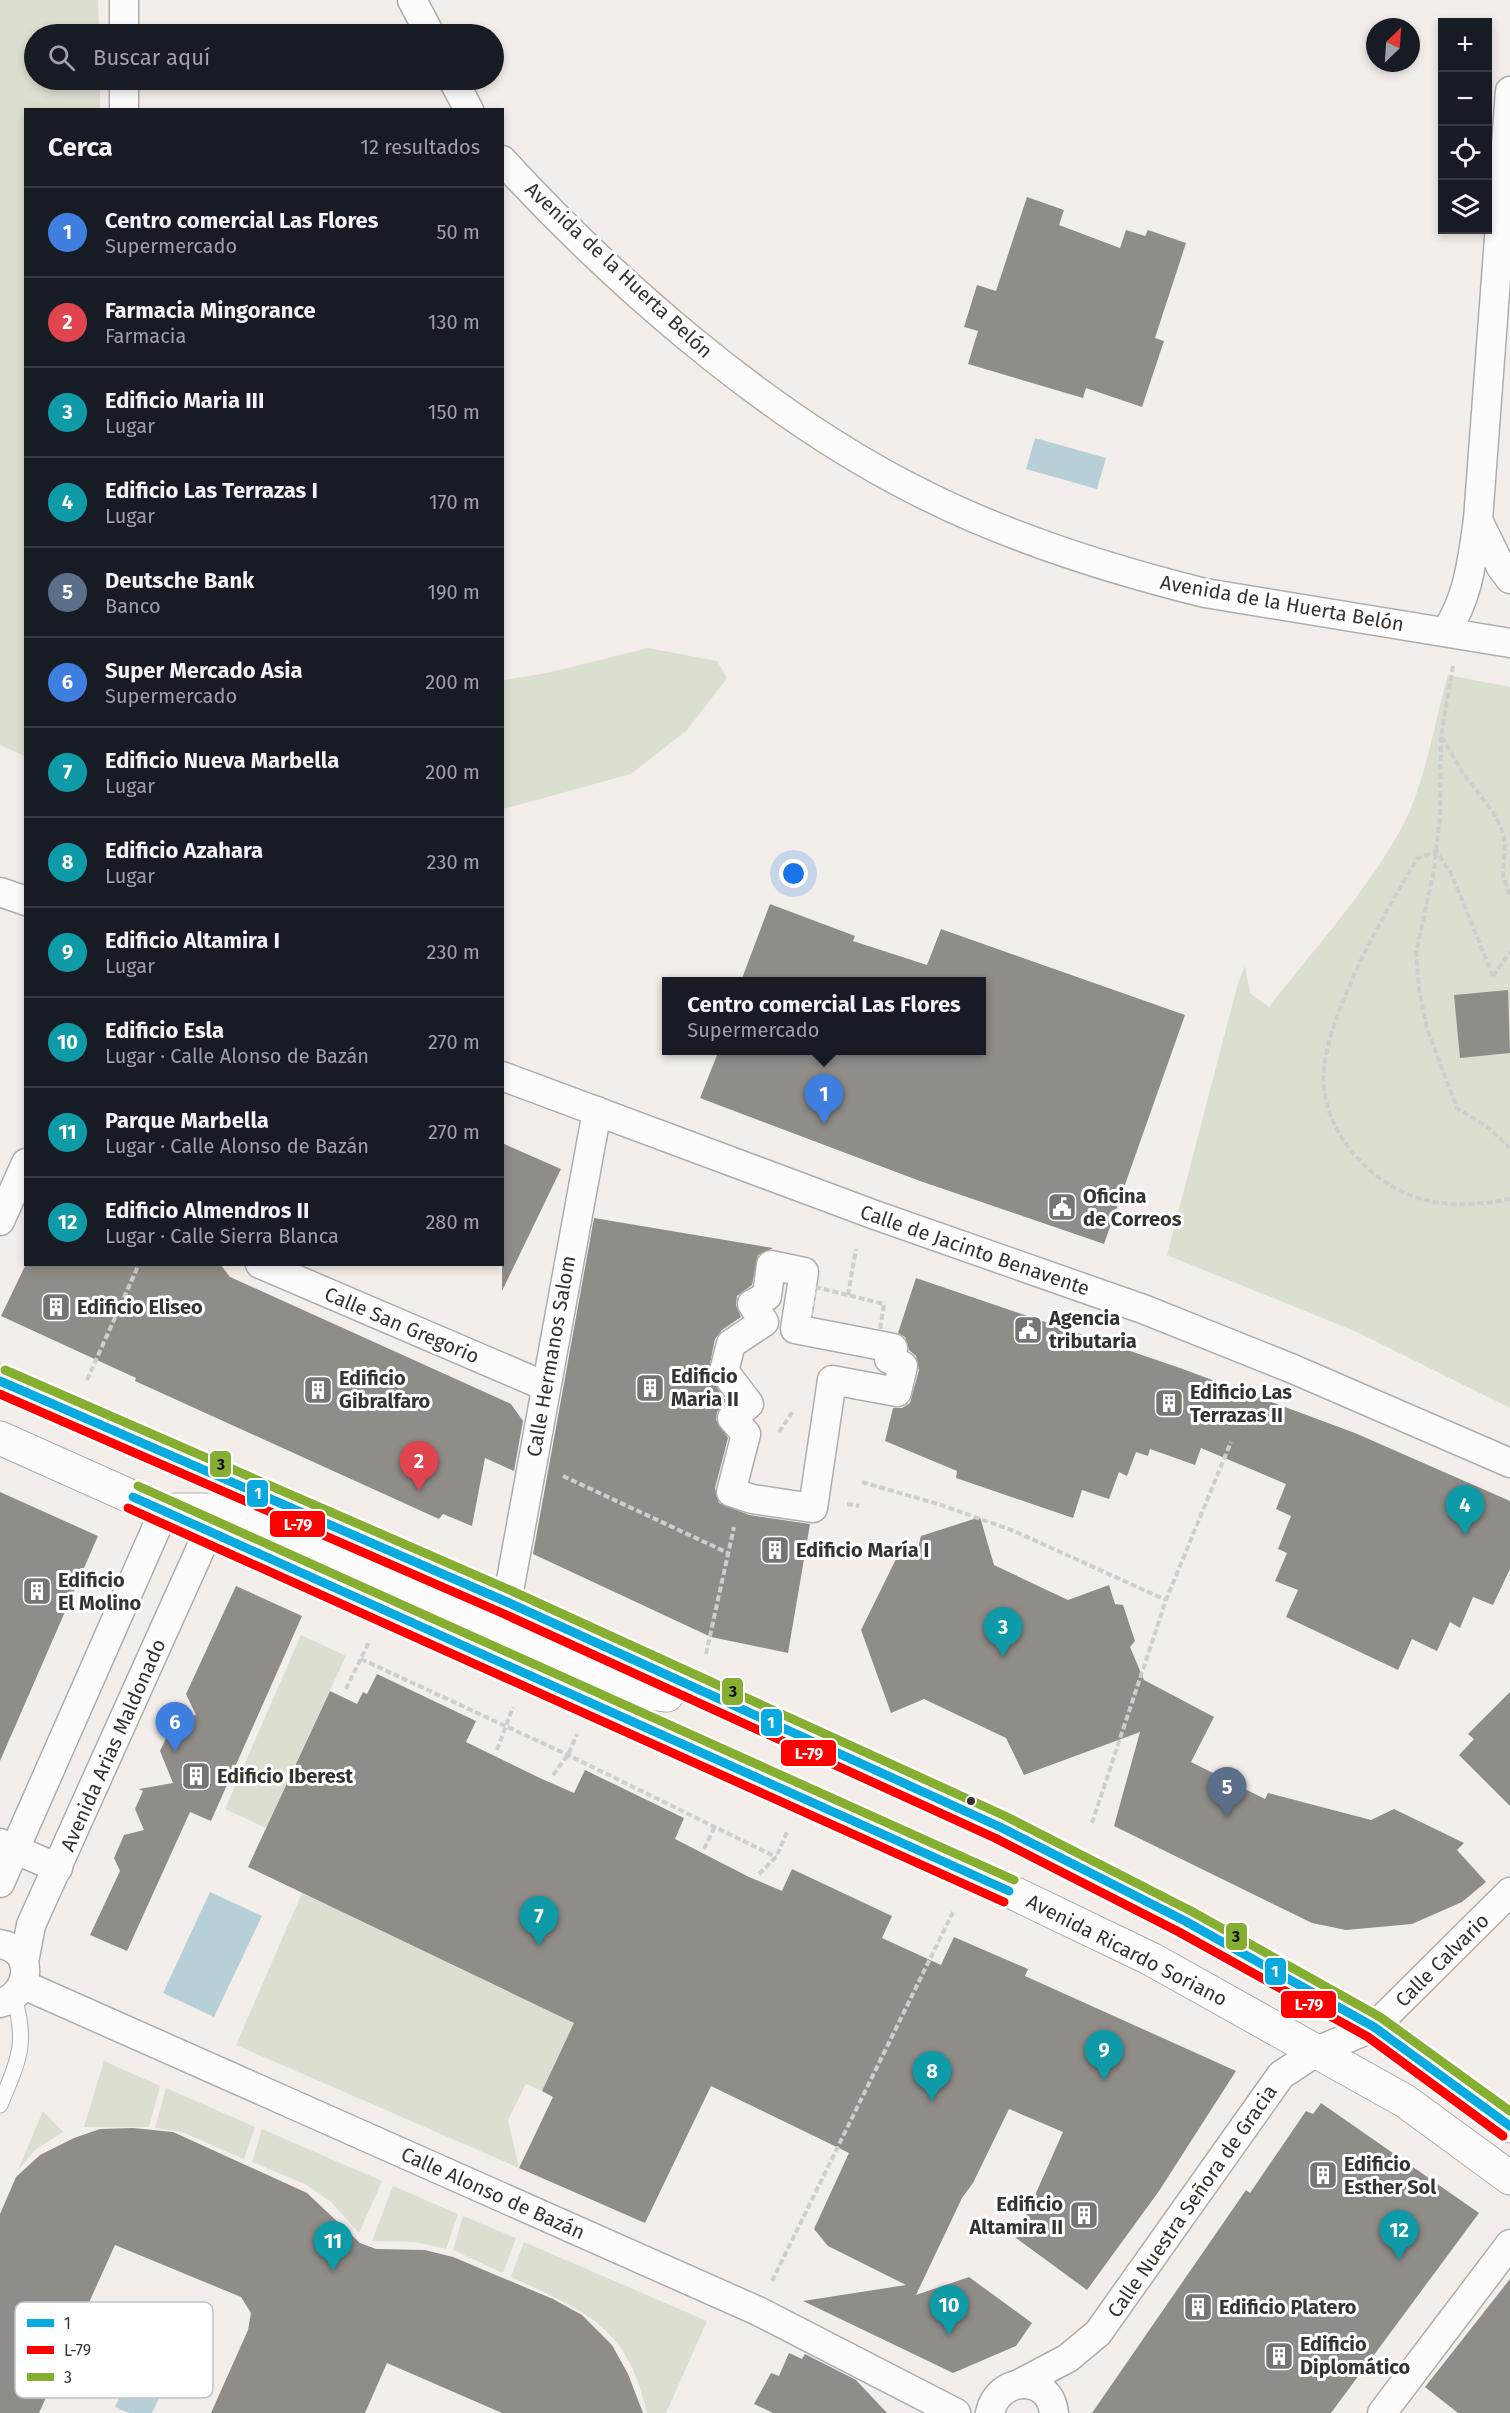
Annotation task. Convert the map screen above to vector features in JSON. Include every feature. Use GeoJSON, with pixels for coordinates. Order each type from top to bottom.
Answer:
{"type":"FeatureCollection","features":[{"type":"Feature","properties":{"kind":"main road","name":"Avenida Ricardo Soriano"},"geometry":{"type":"LineString","coordinates":[[0,1381],[507,1602],[1000,1827],[1185,1921],[1374,2027],[1510,2126]]}},
{"type":"Feature","properties":{"kind":"main road","name":"Avenida Ricardo Soriano"},"geometry":{"type":"LineString","coordinates":[[0,1438],[190,1517],[968,1871],[1152,1959],[1319,2050],[1405,2101],[1510,2178]]}},
{"type":"Feature","properties":{"kind":"main road"},"geometry":{"type":"LineString","coordinates":[[149,1447],[190,1517]]}},
{"type":"Feature","properties":{"kind":"main road","name":"Avenida Ricardo Soriano"},"geometry":{"type":"LineString","coordinates":[[190,1517],[234,1510],[281,1528],[650,1693],[726,1702]]}},
{"type":"Feature","properties":{"kind":"main road"},"geometry":{"type":"LineString","coordinates":[[1374,2027],[1376,2045],[1384,2072],[1405,2101]]}},
{"type":"Feature","properties":{"kind":"street"},"geometry":{"type":"LineString","coordinates":[[124,0],[124,24]]}},
{"type":"Feature","properties":{"kind":"street"},"geometry":{"type":"LineString","coordinates":[[412,0],[425,24]]}},
{"type":"Feature","properties":{"kind":"street"},"geometry":{"type":"LineString","coordinates":[[124,90],[124,108]]}},
{"type":"Feature","properties":{"kind":"street"},"geometry":{"type":"LineString","coordinates":[[458,90],[468,108]]}},
{"type":"Feature","properties":{"kind":"street"},"geometry":{"type":"LineString","coordinates":[[1452,632],[1467,588],[1478,520],[1510,91]]}},
{"type":"Feature","properties":{"kind":"street","name":"Avenida de la Huerta Belón"},"geometry":{"type":"LineString","coordinates":[[504,162],[585,245],[716,360],[857,458],[912,488],[993,526],[1133,575],[1205,593],[1510,643]]}},
{"type":"Feature","properties":{"kind":"street"},"geometry":{"type":"LineString","coordinates":[[1478,520],[1501,567],[1510,579]]}},
{"type":"Feature","properties":{"kind":"street"},"geometry":{"type":"LineString","coordinates":[[0,892],[24,900]]}},
{"type":"Feature","properties":{"kind":"street","name":"Calle de Jacinto Benavente"},"geometry":{"type":"LineString","coordinates":[[504,1077],[875,1215],[1143,1309],[1293,1369],[1510,1463]]}},
{"type":"Feature","properties":{"kind":"street","name":"Calle Hermanos Salom"},"geometry":{"type":"LineString","coordinates":[[507,1602],[597,1111]]}},
{"type":"Feature","properties":{"kind":"street"},"geometry":{"type":"LineString","coordinates":[[0,1221],[24,1167]]}},
{"type":"Feature","properties":{"kind":"street"},"geometry":{"type":"LineString","coordinates":[[771,1265],[804,1272],[795,1329],[893,1348],[889,1359],[903,1366],[897,1392],[832,1380],[813,1508],[752,1499],[731,1492],[746,1434],[732,1418],[749,1404],[724,1371],[731,1344],[764,1322],[752,1304],[767,1296],[771,1265]]}},
{"type":"Feature","properties":{"kind":"street","name":"Calle San Gregorio"},"geometry":{"type":"LineString","coordinates":[[265,1266],[545,1386]]}},
{"type":"Feature","properties":{"kind":"street"},"geometry":{"type":"LineString","coordinates":[[0,1883],[7,1845],[148,1553],[190,1517]]}},
{"type":"Feature","properties":{"kind":"street","name":"Avenida Arias Maldonado"},"geometry":{"type":"LineString","coordinates":[[16,1987],[31,1925],[58,1868],[190,1517]]}},
{"type":"Feature","properties":{"kind":"street"},"geometry":{"type":"LineString","coordinates":[[7,1845],[58,1868]]}},
{"type":"Feature","properties":{"kind":"street","name":"Calle Calvario"},"geometry":{"type":"LineString","coordinates":[[1374,2027],[1510,1892]]}},
{"type":"Feature","properties":{"kind":"street","name":"Calle Alonso de Bazán"},"geometry":{"type":"LineString","coordinates":[[0,1944],[13,1948],[16,1987],[758,2311],[935,2408]]}},
{"type":"Feature","properties":{"kind":"street","name":"Calle Nuestra Señora de Gracia"},"geometry":{"type":"LineString","coordinates":[[935,2408],[1003,2397],[1080,2349],[1098,2333],[1115,2311],[1281,2075],[1319,2050],[1374,2027]]}},
{"type":"Feature","properties":{"kind":"street"},"geometry":{"type":"LineString","coordinates":[[1382,2413],[1510,2244]]}},
{"type":"Feature","properties":{"kind":"street","name":"Calle Nuestra Señora de Gracia"},"geometry":{"type":"LineString","coordinates":[[1055,2413],[1080,2349]]}},
{"type":"Feature","properties":{"kind":"street"},"geometry":{"type":"LineString","coordinates":[[1003,2397],[1034,2386],[1043,2391],[1052,2403],[1055,2413]]}},
{"type":"Feature","properties":{"kind":"lane"},"geometry":{"type":"LineString","coordinates":[[0,2105],[18,2062],[22,2042],[22,2024],[16,1987]]}},
{"type":"Feature","properties":{"kind":"path"},"geometry":{"type":"LineString","coordinates":[[1452,632],[1441,737],[1436,851],[1416,953],[1419,989],[1427,1029],[1457,1108],[1489,1128],[1510,1148]]}},
{"type":"Feature","properties":{"kind":"path"},"geometry":{"type":"LineString","coordinates":[[1441,737],[1462,772],[1493,812],[1502,828],[1505,842],[1503,875],[1510,897]]}},
{"type":"Feature","properties":{"kind":"path"},"geometry":{"type":"LineString","coordinates":[[1436,851],[1451,873],[1493,976],[1510,952]]}},
{"type":"Feature","properties":{"kind":"path"},"geometry":{"type":"LineString","coordinates":[[1436,851],[1417,858],[1357,970],[1334,1029],[1326,1058],[1323,1087],[1329,1112],[1343,1139],[1364,1166],[1391,1188],[1424,1201],[1451,1205],[1485,1204],[1510,1199]]}},
{"type":"Feature","properties":{"kind":"path"},"geometry":{"type":"LineString","coordinates":[[848,1295],[856,1249]]}},
{"type":"Feature","properties":{"kind":"path"},"geometry":{"type":"LineString","coordinates":[[85,1383],[138,1266]]}},
{"type":"Feature","properties":{"kind":"path"},"geometry":{"type":"LineString","coordinates":[[815,1287],[884,1304]]}},
{"type":"Feature","properties":{"kind":"path"},"geometry":{"type":"LineString","coordinates":[[1092,1823],[1166,1600],[1231,1442]]}},
{"type":"Feature","properties":{"kind":"path"},"geometry":{"type":"LineString","coordinates":[[553,1472],[728,1553]]}},
{"type":"Feature","properties":{"kind":"path"},"geometry":{"type":"LineString","coordinates":[[862,1482],[941,1505],[1014,1531],[1166,1600]]}},
{"type":"Feature","properties":{"kind":"path"},"geometry":{"type":"LineString","coordinates":[[346,1689],[373,1633]]}},
{"type":"Feature","properties":{"kind":"path"},"geometry":{"type":"LineString","coordinates":[[361,1659],[568,1755],[776,1857]]}},
{"type":"Feature","properties":{"kind":"path"},"geometry":{"type":"LineString","coordinates":[[497,1750],[504,1725],[516,1701]]}},
{"type":"Feature","properties":{"kind":"path"},"geometry":{"type":"LineString","coordinates":[[552,1775],[568,1755],[578,1731]]}},
{"type":"Feature","properties":{"kind":"path"},"geometry":{"type":"LineString","coordinates":[[704,1849],[715,1826]]}},
{"type":"Feature","properties":{"kind":"path"},"geometry":{"type":"LineString","coordinates":[[759,1874],[776,1857],[788,1830]]}},
{"type":"Feature","properties":{"kind":"path"},"geometry":{"type":"LineString","coordinates":[[767,2291],[954,1910]]}},
{"type":"Feature","properties":{"kind":"green space"},"geometry":{"type":"Polygon","coordinates":[[[0,0],[98,0],[99,24],[24,24],[24,90],[100,90],[100,108],[24,108],[24,756],[0,745],[0,0]]]}},
{"type":"Feature","properties":{"kind":"green space"},"geometry":{"type":"Polygon","coordinates":[[[648,648],[717,661],[727,678],[687,730],[631,774],[504,809],[504,680],[547,673],[648,648]]]}},
{"type":"Feature","properties":{"kind":"green space"},"geometry":{"type":"Polygon","coordinates":[[[1448,675],[1510,687],[1510,1408],[1359,1333],[1167,1255],[1238,983],[1245,966],[1250,993],[1269,1007],[1341,918],[1375,871],[1404,823],[1418,789],[1448,675]]]}},
{"type":"Feature","properties":{"kind":"green space"},"geometry":{"type":"Polygon","coordinates":[[[301,1635],[346,1656],[266,1828],[225,1809],[301,1635]]]}},
{"type":"Feature","properties":{"kind":"green space"},"geometry":{"type":"Polygon","coordinates":[[[302,1893],[574,2023],[542,2091],[526,2084],[508,2120],[519,2168],[236,2045],[302,1893]]]}},
{"type":"Feature","properties":{"kind":"green space"},"geometry":{"type":"Polygon","coordinates":[[[104,2061],[160,2086],[149,2127],[84,2127],[104,2061]]]}},
{"type":"Feature","properties":{"kind":"green space"},"geometry":{"type":"Polygon","coordinates":[[[166,2088],[255,2127],[244,2159],[182,2132],[155,2128],[166,2088]]]}},
{"type":"Feature","properties":{"kind":"green space"},"geometry":{"type":"Polygon","coordinates":[[[43,2111],[63,2132],[35,2150],[18,2170],[43,2111]]]}},
{"type":"Feature","properties":{"kind":"green space"},"geometry":{"type":"Polygon","coordinates":[[[262,2129],[382,2181],[359,2233],[331,2202],[305,2184],[252,2162],[262,2129]]]}},
{"type":"Feature","properties":{"kind":"green space"},"geometry":{"type":"Polygon","coordinates":[[[393,2186],[458,2214],[446,2249],[414,2242],[372,2241],[393,2186]]]}},
{"type":"Feature","properties":{"kind":"green space"},"geometry":{"type":"Polygon","coordinates":[[[463,2216],[516,2238],[503,2273],[453,2250],[463,2216]]]}},
{"type":"Feature","properties":{"kind":"green space"},"geometry":{"type":"Polygon","coordinates":[[[524,2242],[707,2321],[666,2413],[647,2413],[639,2384],[628,2360],[600,2325],[561,2300],[511,2277],[524,2242]]]}},
{"type":"Feature","properties":{"kind":"water"},"geometry":{"type":"Polygon","coordinates":[[[1035,438],[1106,458],[1097,489],[1026,469],[1035,438]]]}},
{"type":"Feature","properties":{"kind":"water"},"geometry":{"type":"Polygon","coordinates":[[[210,1892],[262,1916],[214,2017],[163,1993],[210,1892]]]}},
{"type":"Feature","properties":{"kind":"water"},"geometry":{"type":"Polygon","coordinates":[[[119,2398],[159,2398],[152,2413],[129,2413],[115,2407],[119,2398]]]}},
{"type":"Feature","properties":{"kind":"building"},"geometry":{"type":"Polygon","coordinates":[[[1027,197],[1064,210],[1059,225],[1120,248],[1126,230],[1145,236],[1148,230],[1186,243],[1155,338],[1164,341],[1142,407],[1086,388],[1083,398],[968,364],[978,331],[964,327],[977,285],[996,291],[1027,197]]]}},
{"type":"Feature","properties":{"kind":"building"},"geometry":{"type":"Polygon","coordinates":[[[770,904],[855,936],[853,941],[927,965],[941,929],[1185,1015],[1104,1244],[920,1181],[700,1098],[717,1055],[986,1055],[986,977],[743,977],[770,904]]]}},
{"type":"Feature","properties":{"kind":"building"},"geometry":{"type":"Polygon","coordinates":[[[1508,990],[1510,1053],[1460,1058],[1454,995],[1508,990]]]}},
{"type":"Feature","properties":{"kind":"building"},"geometry":{"type":"Polygon","coordinates":[[[504,1144],[561,1169],[502,1291],[502,1266],[504,1266],[504,1144]]]}},
{"type":"Feature","properties":{"kind":"building"},"geometry":{"type":"Polygon","coordinates":[[[594,1218],[773,1248],[758,1255],[752,1285],[737,1296],[736,1305],[741,1317],[722,1330],[715,1339],[708,1374],[726,1401],[717,1412],[716,1420],[728,1438],[715,1488],[719,1503],[749,1515],[810,1524],[788,1653],[711,1637],[533,1554],[594,1218]]]}},
{"type":"Feature","properties":{"kind":"building","name":"Edificio Gibralfaro"},"geometry":{"type":"Polygon","coordinates":[[[25,1266],[222,1266],[230,1277],[511,1404],[523,1421],[514,1471],[485,1458],[472,1526],[443,1514],[439,1519],[135,1381],[136,1378],[1,1316],[25,1266]]]}},
{"type":"Feature","properties":{"kind":"building"},"geometry":{"type":"Polygon","coordinates":[[[916,1278],[1180,1368],[1355,1433],[1510,1501],[1510,1569],[1493,1605],[1473,1597],[1460,1628],[1450,1622],[1437,1651],[1412,1639],[1398,1670],[1286,1617],[1298,1590],[1275,1581],[1287,1553],[1278,1549],[1291,1516],[1276,1509],[1286,1484],[1201,1448],[1195,1465],[1150,1449],[1148,1456],[1136,1452],[1127,1476],[1119,1472],[1109,1499],[1082,1490],[1073,1518],[956,1478],[957,1471],[885,1441],[893,1408],[902,1408],[910,1403],[919,1370],[916,1356],[909,1350],[905,1337],[898,1333],[916,1278]]]}},
{"type":"Feature","properties":{"kind":"building","name":"Edificio El Molino"},"geometry":{"type":"Polygon","coordinates":[[[0,1492],[98,1536],[0,1761],[0,1492]]]}},
{"type":"Feature","properties":{"kind":"building"},"geometry":{"type":"Polygon","coordinates":[[[980,1517],[994,1565],[1068,1600],[1109,1585],[1115,1604],[1123,1605],[1135,1641],[1130,1647],[1144,1680],[1214,1717],[1191,1762],[1265,1799],[1268,1793],[1371,1820],[1394,1809],[1464,1843],[1457,1850],[1486,1882],[1462,1902],[1412,1924],[1346,1930],[1312,1923],[1114,1826],[1140,1732],[1024,1775],[1006,1738],[924,1699],[891,1713],[861,1630],[899,1553],[918,1548],[921,1536],[980,1517]]]}},
{"type":"Feature","properties":{"kind":"building","name":"Edificio Iberest"},"geometry":{"type":"Polygon","coordinates":[[[236,1586],[302,1616],[211,1821],[190,1812],[127,1951],[90,1935],[120,1871],[114,1858],[124,1835],[144,1830],[135,1809],[143,1791],[139,1789],[173,1783],[160,1751],[175,1719],[196,1715],[186,1694],[236,1586]]]}},
{"type":"Feature","properties":{"kind":"building"},"geometry":{"type":"Polygon","coordinates":[[[377,1674],[476,1721],[466,1742],[542,1779],[574,1793],[585,1770],[684,1818],[675,1839],[749,1877],[782,1891],[792,1869],[892,1916],[882,1938],[941,1965],[954,1937],[1028,1969],[1025,1976],[1236,2071],[1159,2191],[1087,2290],[1016,2238],[1063,2132],[1009,2109],[973,2183],[962,2198],[916,2295],[969,2277],[1032,2323],[1016,2346],[953,2373],[803,2301],[906,2285],[828,2246],[814,2229],[849,2153],[711,2086],[645,2223],[519,2168],[553,2097],[542,2091],[574,2023],[248,1867],[330,1691],[357,1704],[363,1692],[367,1694],[377,1674]]]}},
{"type":"Feature","properties":{"kind":"building"},"geometry":{"type":"Polygon","coordinates":[[[1510,1692],[1510,1806],[1459,1755],[1474,1739],[1468,1734],[1510,1692]]]}},
{"type":"Feature","properties":{"kind":"building"},"geometry":{"type":"Polygon","coordinates":[[[1321,2103],[1479,2213],[1331,2413],[1092,2413],[1246,2190],[1250,2193],[1306,2111],[1313,2114],[1321,2103]]]}},
{"type":"Feature","properties":{"kind":"building"},"geometry":{"type":"Polygon","coordinates":[[[133,2128],[173,2132],[307,2193],[360,2243],[376,2249],[425,2250],[453,2257],[553,2299],[582,2315],[612,2345],[628,2374],[643,2413],[502,2413],[387,2363],[365,2413],[211,2413],[248,2330],[251,2313],[241,2297],[115,2245],[89,2302],[15,2302],[15,2398],[46,2398],[39,2413],[0,2413],[0,2214],[16,2177],[40,2155],[74,2138],[100,2129],[133,2128]]]}},
{"type":"Feature","properties":{"kind":"building"},"geometry":{"type":"Polygon","coordinates":[[[1510,2279],[1510,2413],[1458,2413],[1425,2387],[1510,2279]]]}},
{"type":"Feature","properties":{"kind":"building"},"geometry":{"type":"Polygon","coordinates":[[[789,2353],[802,2359],[805,2354],[856,2380],[887,2413],[773,2413],[754,2404],[771,2373],[779,2376],[789,2353]]]}},
{"type":"Feature","properties":{"kind":"transit line","name":"3"},"geometry":{"type":"LineString","coordinates":[[5,1370],[512,1591],[1005,1816],[1191,1911],[1380,2017],[1510,2111]]}},
{"type":"Feature","properties":{"kind":"transit line","name":"1"},"geometry":{"type":"LineString","coordinates":[[0,1381],[507,1602],[1000,1827],[1185,1921],[1374,2027],[1510,2126]]}},
{"type":"Feature","properties":{"kind":"transit line","name":"L-79"},"geometry":{"type":"LineString","coordinates":[[0,1394],[502,1613],[995,1838],[1179,1932],[1368,2037],[1503,2136]]}},
{"type":"Feature","properties":{"kind":"transit line","name":"3"},"geometry":{"type":"LineString","coordinates":[[138,1486],[1014,1880]]}},
{"type":"Feature","properties":{"kind":"transit line","name":"1"},"geometry":{"type":"LineString","coordinates":[[133,1497],[1009,1891]]}},
{"type":"Feature","properties":{"kind":"transit line","name":"L-79"},"geometry":{"type":"LineString","coordinates":[[128,1508],[1004,1902]]}},
{"type":"Feature","properties":{"kind":"place","name":"Centro comercial Las Flores"},"geometry":{"type":"Point","coordinates":[824,1124]}},
{"type":"Feature","properties":{"kind":"place","name":"Oficina de Correos"},"geometry":{"type":"Point","coordinates":[1062,1207]}},
{"type":"Feature","properties":{"kind":"place","name":"Edificio Eliseo"},"geometry":{"type":"Point","coordinates":[56,1307]}},
{"type":"Feature","properties":{"kind":"place","name":"Agencia tributaria"},"geometry":{"type":"Point","coordinates":[1028,1330]}},
{"type":"Feature","properties":{"kind":"place","name":"Edificio Maria II"},"geometry":{"type":"Point","coordinates":[650,1388]}},
{"type":"Feature","properties":{"kind":"place","name":"Edificio Gibralfaro"},"geometry":{"type":"Point","coordinates":[318,1390]}},
{"type":"Feature","properties":{"kind":"place","name":"Edificio Las Terrazas II"},"geometry":{"type":"Point","coordinates":[1169,1403]}},
{"type":"Feature","properties":{"kind":"place","name":"Farmacia Mingorance"},"geometry":{"type":"Point","coordinates":[419,1491]}},
{"type":"Feature","properties":{"kind":"place","name":"Edificio Las Terrazas I"},"geometry":{"type":"Point","coordinates":[1465,1535]}},
{"type":"Feature","properties":{"kind":"place","name":"Edificio María I"},"geometry":{"type":"Point","coordinates":[775,1550]}},
{"type":"Feature","properties":{"kind":"place","name":"Edificio El Molino"},"geometry":{"type":"Point","coordinates":[37,1591]}},
{"type":"Feature","properties":{"kind":"place","name":"Edificio Maria III"},"geometry":{"type":"Point","coordinates":[1003,1657]}},
{"type":"Feature","properties":{"kind":"place","name":"Super Mercado Asia"},"geometry":{"type":"Point","coordinates":[175,1752]}},
{"type":"Feature","properties":{"kind":"place","name":"Edificio Iberest"},"geometry":{"type":"Point","coordinates":[196,1776]}},
{"type":"Feature","properties":{"kind":"place","name":"Deutsche Bank"},"geometry":{"type":"Point","coordinates":[1227,1817]}},
{"type":"Feature","properties":{"kind":"place","name":"Edificio Nueva Marbella"},"geometry":{"type":"Point","coordinates":[539,1946]}},
{"type":"Feature","properties":{"kind":"place","name":"Edificio Altamira I"},"geometry":{"type":"Point","coordinates":[1104,2080]}},
{"type":"Feature","properties":{"kind":"place","name":"Edificio Azahara"},"geometry":{"type":"Point","coordinates":[932,2101]}},
{"type":"Feature","properties":{"kind":"place","name":"Edificio Esther Sol"},"geometry":{"type":"Point","coordinates":[1323,2175]}},
{"type":"Feature","properties":{"kind":"place","name":"Edificio Altamira II"},"geometry":{"type":"Point","coordinates":[1084,2215]}},
{"type":"Feature","properties":{"kind":"place","name":"Edificio Almendros II"},"geometry":{"type":"Point","coordinates":[1399,2260]}},
{"type":"Feature","properties":{"kind":"place","name":"Parque Marbella"},"geometry":{"type":"Point","coordinates":[333,2271]}},
{"type":"Feature","properties":{"kind":"place","name":"Edificio Platero"},"geometry":{"type":"Point","coordinates":[1198,2307]}},
{"type":"Feature","properties":{"kind":"place","name":"Edificio Esla"},"geometry":{"type":"Point","coordinates":[949,2335]}},
{"type":"Feature","properties":{"kind":"place","name":"Edificio Diplomático"},"geometry":{"type":"Point","coordinates":[1279,2356]}}]}
